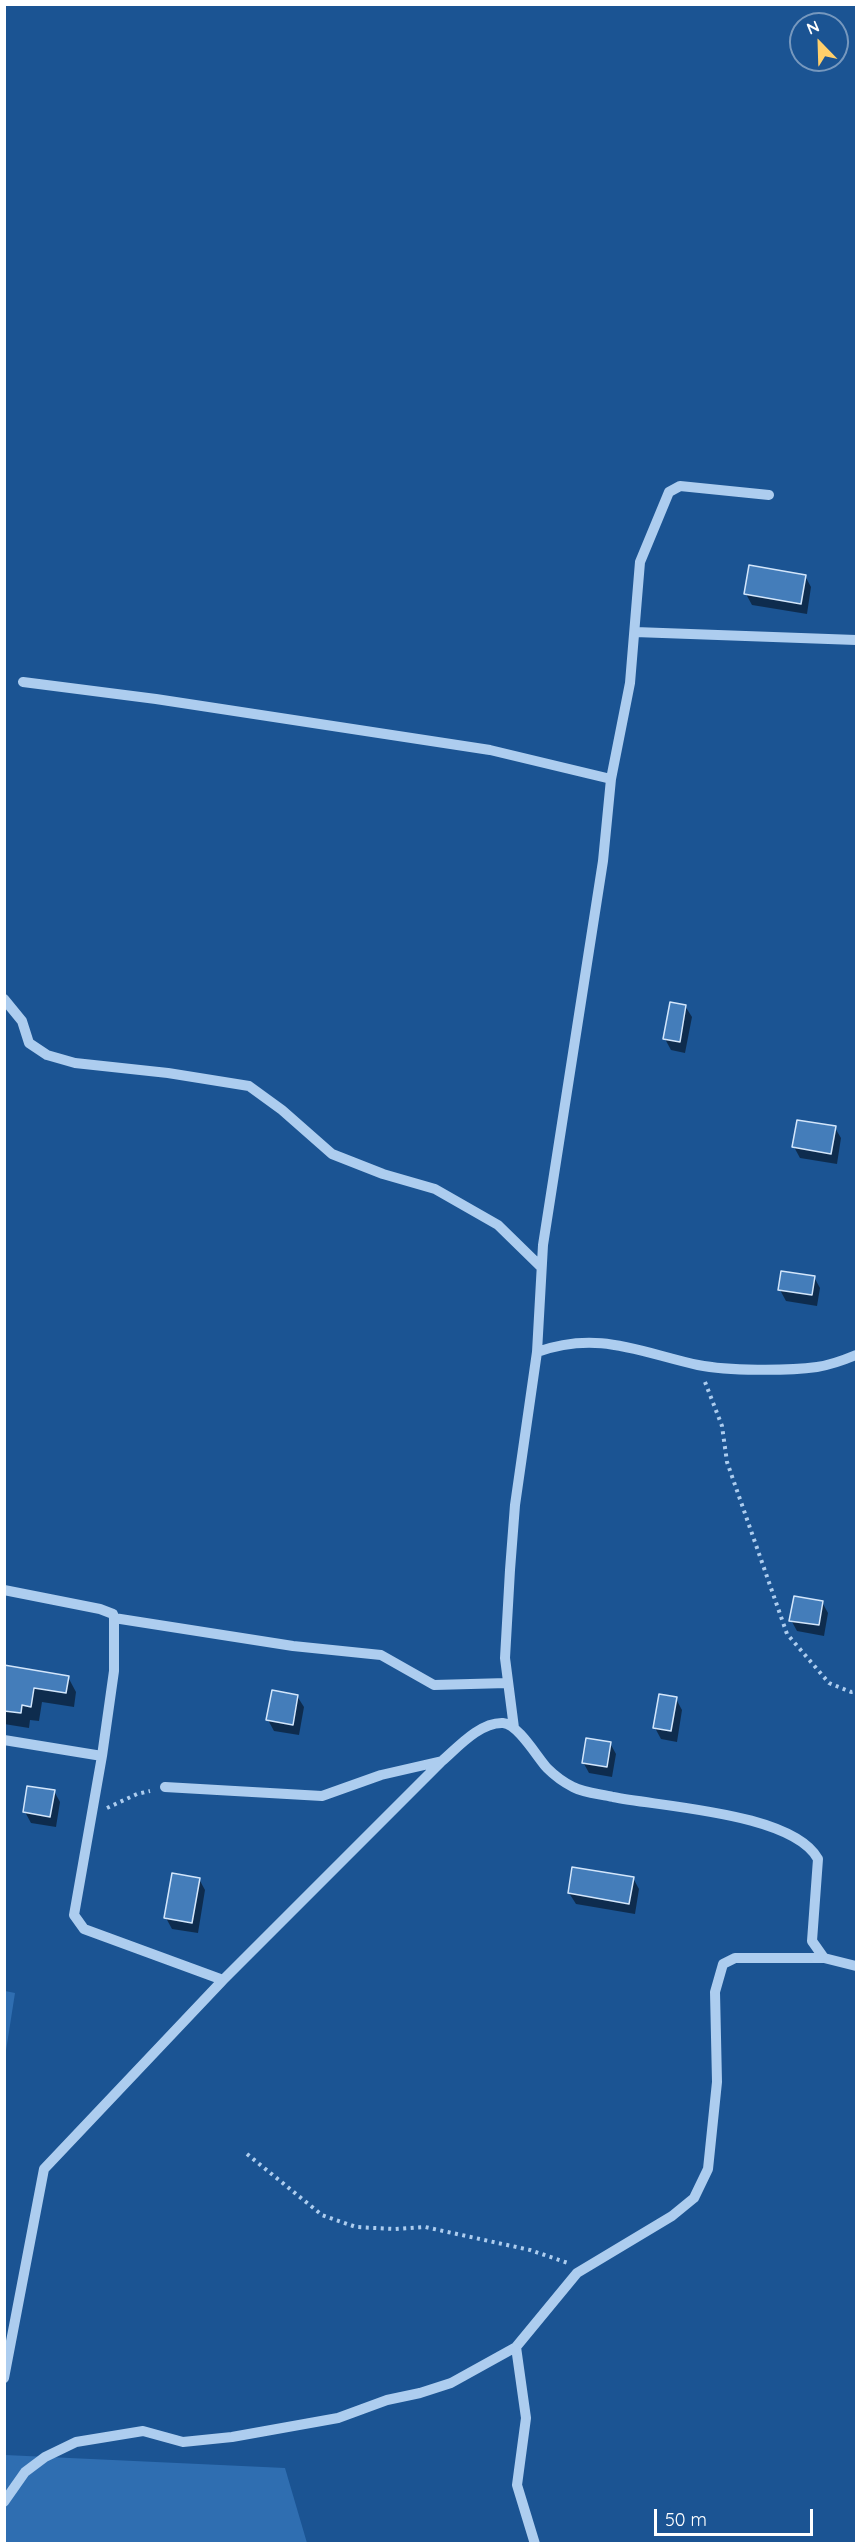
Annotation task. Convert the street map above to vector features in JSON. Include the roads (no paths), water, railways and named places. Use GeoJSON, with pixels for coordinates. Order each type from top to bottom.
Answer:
{"type":"FeatureCollection","features":[{"type":"Feature","properties":{"kind":"street"},"geometry":{"type":"LineString","coordinates":[[514,1728],[505,1658],[515,1505],[537,1352],[541,1267],[603,861],[611,779],[630,683],[640,562],[669,492],[680,486],[769,495]]}},
{"type":"Feature","properties":{"kind":"street"},"geometry":{"type":"LineString","coordinates":[[635,632],[856,640]]}},
{"type":"Feature","properties":{"kind":"street"},"geometry":{"type":"LineString","coordinates":[[23,682],[156,699],[490,750],[611,779]]}},
{"type":"Feature","properties":{"kind":"street"},"geometry":{"type":"LineString","coordinates":[[4,999],[22,1021],[29,1043],[47,1055],[75,1063],[168,1073],[249,1086],[282,1110],[332,1154],[383,1174],[435,1189],[498,1225],[541,1267]]}},
{"type":"Feature","properties":{"kind":"street"},"geometry":{"type":"LineString","coordinates":[[537,1352],[572,1342],[602,1343],[661,1354],[699,1365],[764,1368],[817,1367],[856,1355]]}},
{"type":"Feature","properties":{"kind":"street"},"geometry":{"type":"LineString","coordinates":[[4,1590],[100,1609],[113,1614],[114,1618],[114,1671],[102,1756],[74,1915],[84,1929],[223,1980]]}},
{"type":"Feature","properties":{"kind":"street"},"geometry":{"type":"LineString","coordinates":[[114,1618],[293,1646],[381,1655],[434,1685],[507,1683]]}},
{"type":"Feature","properties":{"kind":"street"},"geometry":{"type":"LineString","coordinates":[[4,2378],[44,2169],[223,1980],[442,1761],[473,1734],[489,1726],[504,1723],[514,1728],[548,1769],[574,1788],[756,1820],[800,1839],[818,1859],[812,1941],[824,1958]]}},
{"type":"Feature","properties":{"kind":"street"},"geometry":{"type":"LineString","coordinates":[[4,1740],[102,1756]]}},
{"type":"Feature","properties":{"kind":"street"},"geometry":{"type":"LineString","coordinates":[[165,1787],[322,1796],[381,1775],[442,1761]]}},
{"type":"Feature","properties":{"kind":"street"},"geometry":{"type":"LineString","coordinates":[[4,2502],[25,2472],[45,2457],[76,2442],[143,2431],[183,2442],[288,2428],[338,2418],[387,2400],[451,2383],[516,2347],[577,2273],[672,2216],[694,2198],[708,2169],[717,2082],[715,1992],[723,1964],[735,1958],[824,1958],[856,1966]]}},
{"type":"Feature","properties":{"kind":"street"},"geometry":{"type":"LineString","coordinates":[[516,2347],[526,2418],[517,2485],[535,2544]]}}]}
